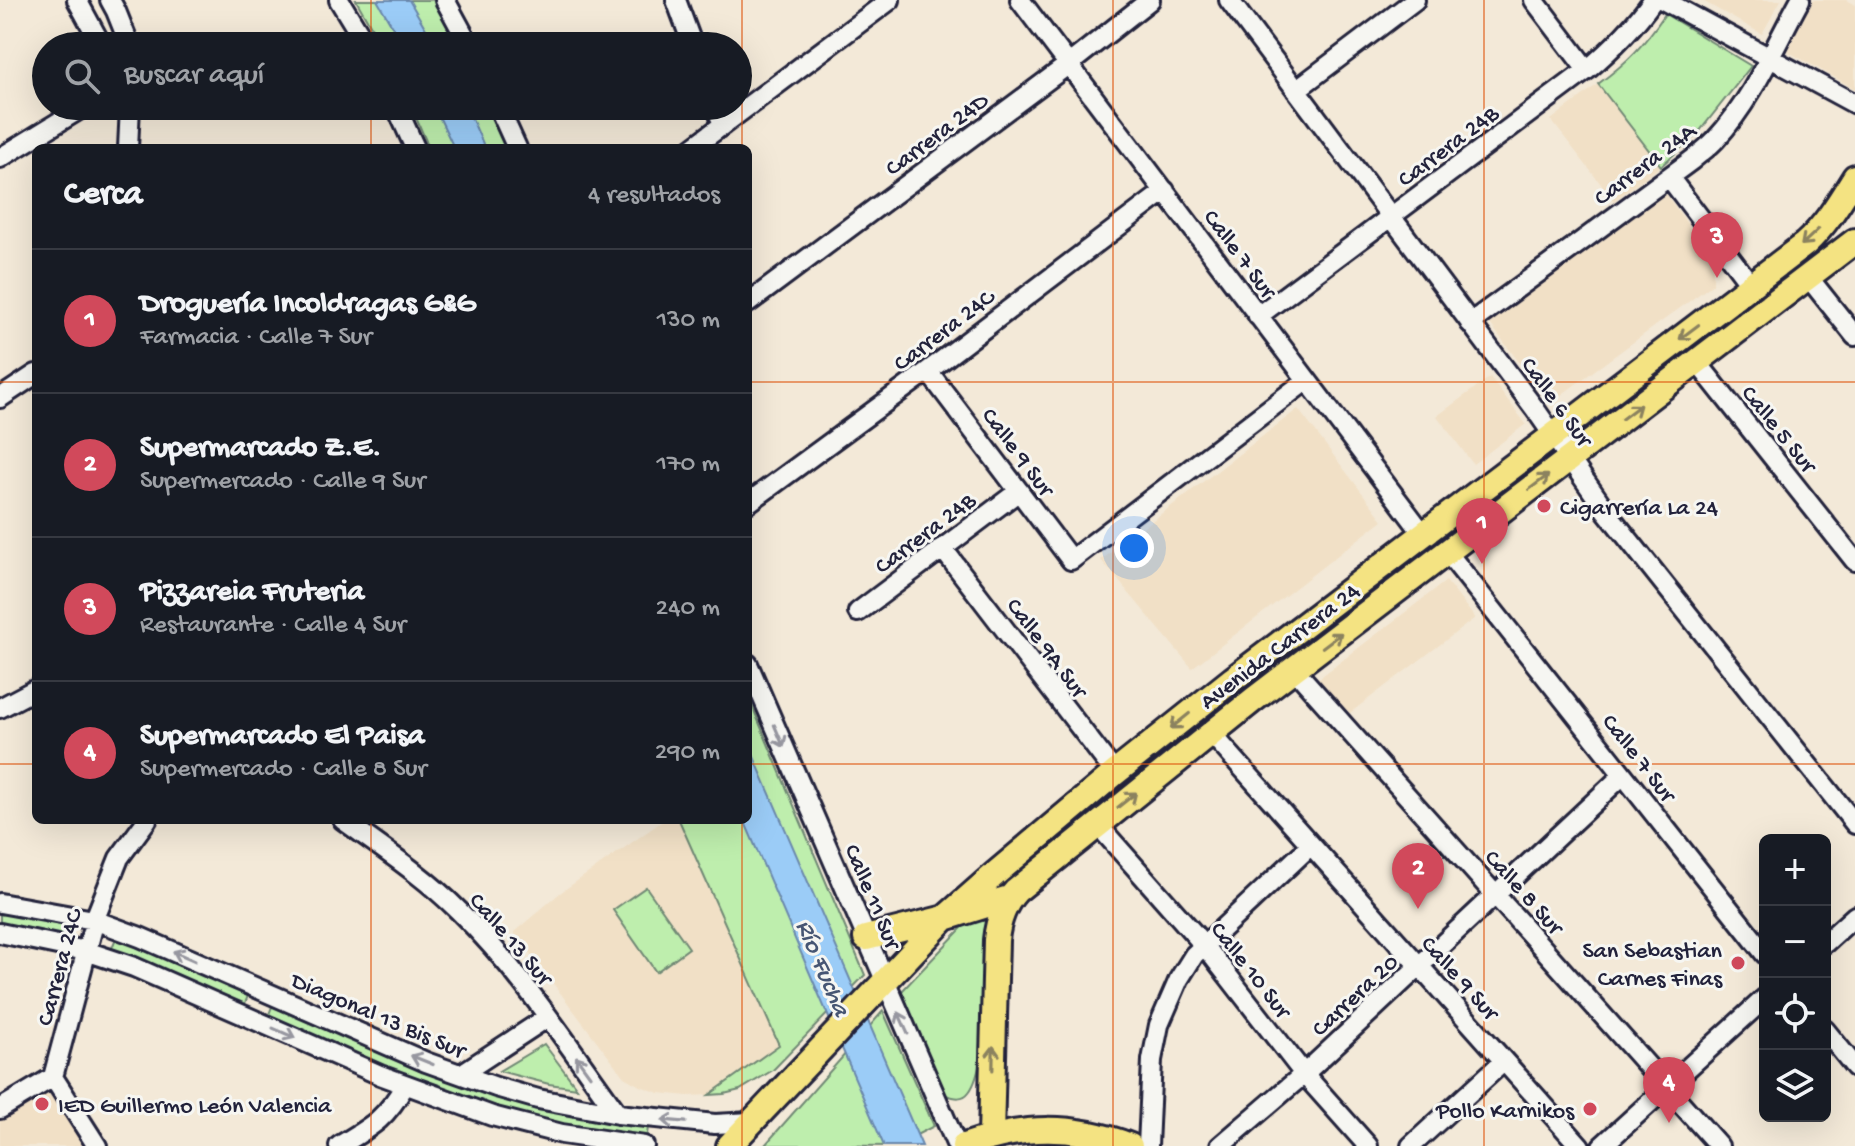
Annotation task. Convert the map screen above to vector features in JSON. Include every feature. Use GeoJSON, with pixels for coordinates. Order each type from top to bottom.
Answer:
{"type":"FeatureCollection","features":[{"type":"Feature","properties":{"kind":"main road","name":"Avenida Carrera 24"},"geometry":{"type":"LineString","coordinates":[[729,1146],[945,918],[995,874],[1233,679],[1815,234],[1855,177]]}},
{"type":"Feature","properties":{"kind":"main road","name":"Avenida Carrera 24"},"geometry":{"type":"LineString","coordinates":[[991,1136],[996,940],[998,924],[1009,898],[1211,733],[1855,241]]}},
{"type":"Feature","properties":{"kind":"main road"},"geometry":{"type":"LineString","coordinates":[[866,938],[1009,898]]}},
{"type":"Feature","properties":{"kind":"main road"},"geometry":{"type":"LineString","coordinates":[[964,1146],[991,1136],[1029,1130],[1070,1131],[1110,1138],[1130,1146]]}},
{"type":"Feature","properties":{"kind":"street"},"geometry":{"type":"LineString","coordinates":[[77,0],[94,32]]}},
{"type":"Feature","properties":{"kind":"street"},"geometry":{"type":"LineString","coordinates":[[110,0],[124,32]]}},
{"type":"Feature","properties":{"kind":"street"},"geometry":{"type":"LineString","coordinates":[[339,0],[358,32]]}},
{"type":"Feature","properties":{"kind":"street"},"geometry":{"type":"LineString","coordinates":[[445,0],[462,32]]}},
{"type":"Feature","properties":{"kind":"street"},"geometry":{"type":"LineString","coordinates":[[676,0],[688,32]]}},
{"type":"Feature","properties":{"kind":"street"},"geometry":{"type":"LineString","coordinates":[[752,103],[890,0]]}},
{"type":"Feature","properties":{"kind":"street","name":"Calle 7 Sur"},"geometry":{"type":"LineString","coordinates":[[1020,0],[1424,535]]}},
{"type":"Feature","properties":{"kind":"street","name":"Carrera 24D"},"geometry":{"type":"LineString","coordinates":[[752,300],[1150,0]]}},
{"type":"Feature","properties":{"kind":"street","name":"Calle 6 Sur"},"geometry":{"type":"LineString","coordinates":[[1229,0],[1554,436],[1606,511],[1855,824]]}},
{"type":"Feature","properties":{"kind":"street"},"geometry":{"type":"LineString","coordinates":[[1296,90],[1415,0]]}},
{"type":"Feature","properties":{"kind":"street"},"geometry":{"type":"LineString","coordinates":[[1534,0],[1587,70]]}},
{"type":"Feature","properties":{"kind":"street","name":"Carrera 24B"},"geometry":{"type":"LineString","coordinates":[[1258,316],[1587,70],[1636,24],[1653,0]]}},
{"type":"Feature","properties":{"kind":"street"},"geometry":{"type":"LineString","coordinates":[[1663,0],[1855,104]]}},
{"type":"Feature","properties":{"kind":"street","name":"Carrera 24A"},"geometry":{"type":"LineString","coordinates":[[1470,323],[1715,140],[1737,114],[1756,83],[1800,0]]}},
{"type":"Feature","properties":{"kind":"street"},"geometry":{"type":"LineString","coordinates":[[0,158],[62,120]]}},
{"type":"Feature","properties":{"kind":"street"},"geometry":{"type":"LineString","coordinates":[[402,120],[413,144]]}},
{"type":"Feature","properties":{"kind":"street"},"geometry":{"type":"LineString","coordinates":[[504,120],[515,144]]}},
{"type":"Feature","properties":{"kind":"street"},"geometry":{"type":"LineString","coordinates":[[721,120],[723,125]]}},
{"type":"Feature","properties":{"kind":"street"},"geometry":{"type":"LineString","coordinates":[[697,144],[730,120]]}},
{"type":"Feature","properties":{"kind":"street"},"geometry":{"type":"LineString","coordinates":[[1669,177],[1751,285]]}},
{"type":"Feature","properties":{"kind":"street","name":"Carrera 24C"},"geometry":{"type":"LineString","coordinates":[[752,500],[1165,191]]}},
{"type":"Feature","properties":{"kind":"street"},"geometry":{"type":"LineString","coordinates":[[1809,278],[1855,336]]}},
{"type":"Feature","properties":{"kind":"street","name":"Calle 5 Sur"},"geometry":{"type":"LineString","coordinates":[[1697,362],[1855,561]]}},
{"type":"Feature","properties":{"kind":"street","name":"Calle 9 Sur"},"geometry":{"type":"LineString","coordinates":[[928,371],[1071,560],[1307,380]]}},
{"type":"Feature","properties":{"kind":"street"},"geometry":{"type":"LineString","coordinates":[[0,398],[32,377]]}},
{"type":"Feature","properties":{"kind":"street","name":"Carrera 24B"},"geometry":{"type":"LineString","coordinates":[[858,612],[1019,491]]}},
{"type":"Feature","properties":{"kind":"street","name":"Calle 9A Sur"},"geometry":{"type":"LineString","coordinates":[[943,549],[1115,773]]}},
{"type":"Feature","properties":{"kind":"street","name":"Calle 7 Sur"},"geometry":{"type":"LineString","coordinates":[[1447,552],[1759,946]]}},
{"type":"Feature","properties":{"kind":"street","name":"Calle 8 Sur"},"geometry":{"type":"LineString","coordinates":[[1294,669],[1719,1146]]}},
{"type":"Feature","properties":{"kind":"street","name":"Calle 11 Sur"},"geometry":{"type":"LineString","coordinates":[[752,673],[866,938],[878,989],[957,1146]]}},
{"type":"Feature","properties":{"kind":"street"},"geometry":{"type":"LineString","coordinates":[[0,708],[32,691]]}},
{"type":"Feature","properties":{"kind":"street","name":"Calle 9 Sur"},"geometry":{"type":"LineString","coordinates":[[1211,733],[1580,1146]]}},
{"type":"Feature","properties":{"kind":"street","name":"Carrera 20"},"geometry":{"type":"LineString","coordinates":[[1220,1146],[1304,1074],[1623,775]]}},
{"type":"Feature","properties":{"kind":"street","name":"Carrera 24C"},"geometry":{"type":"LineString","coordinates":[[53,1077],[94,920],[119,858],[144,824]]}},
{"type":"Feature","properties":{"kind":"street","name":"Calle 13 Sur"},"geometry":{"type":"LineString","coordinates":[[349,824],[397,858],[458,910],[502,958],[618,1114]]}},
{"type":"Feature","properties":{"kind":"street","name":"Calle 10 Sur"},"geometry":{"type":"LineString","coordinates":[[1097,824],[1204,945],[1304,1074],[1368,1146]]}},
{"type":"Feature","properties":{"kind":"street"},"geometry":{"type":"LineString","coordinates":[[1148,1146],[1152,1060],[1159,1025],[1179,979],[1194,955],[1311,845]]}},
{"type":"Feature","properties":{"kind":"street","name":"Diagonal 13 Bis Sur"},"geometry":{"type":"LineString","coordinates":[[0,903],[94,920],[140,937],[426,1062],[538,1099],[618,1114],[715,1124],[751,1122]]}},
{"type":"Feature","properties":{"kind":"street"},"geometry":{"type":"LineString","coordinates":[[1831,938],[1855,916]]}},
{"type":"Feature","properties":{"kind":"street"},"geometry":{"type":"LineString","coordinates":[[0,933],[86,951],[134,967],[405,1085],[492,1116],[562,1134],[644,1146]]}},
{"type":"Feature","properties":{"kind":"street"},"geometry":{"type":"LineString","coordinates":[[252,1019],[263,991]]}},
{"type":"Feature","properties":{"kind":"street"},"geometry":{"type":"LineString","coordinates":[[1602,1146],[1759,1003]]}},
{"type":"Feature","properties":{"kind":"street"},"geometry":{"type":"LineString","coordinates":[[461,1074],[548,1017]]}},
{"type":"Feature","properties":{"kind":"street"},"geometry":{"type":"LineString","coordinates":[[1831,1037],[1855,1067]]}},
{"type":"Feature","properties":{"kind":"street"},"geometry":{"type":"LineString","coordinates":[[1411,1146],[1504,1061]]}},
{"type":"Feature","properties":{"kind":"street"},"geometry":{"type":"LineString","coordinates":[[0,1109],[53,1077],[97,1146]]}},
{"type":"Feature","properties":{"kind":"street"},"geometry":{"type":"LineString","coordinates":[[339,1146],[383,1117],[405,1085]]}},
{"type":"Feature","properties":{"kind":"shaded area"},"geometry":{"type":"Polygon","coordinates":[[[1701,0],[1781,0],[1762,34],[1701,0]]]}},
{"type":"Feature","properties":{"kind":"shaded area"},"geometry":{"type":"Polygon","coordinates":[[[1813,0],[1846,0],[1855,5],[1855,89],[1787,51],[1813,0]]]}},
{"type":"Feature","properties":{"kind":"shaded area"},"geometry":{"type":"Polygon","coordinates":[[[1598,84],[1661,166],[1614,201],[1551,120],[1598,84]]]}},
{"type":"Feature","properties":{"kind":"shaded area"},"geometry":{"type":"Polygon","coordinates":[[[1662,189],[1713,259],[1713,284],[1550,403],[1488,321],[1662,189]]]}},
{"type":"Feature","properties":{"kind":"shaded area"},"geometry":{"type":"Polygon","coordinates":[[[1490,377],[1526,424],[1473,464],[1437,416],[1490,377]]]}},
{"type":"Feature","properties":{"kind":"shaded area"},"geometry":{"type":"Polygon","coordinates":[[[1298,409],[1383,520],[1192,668],[1101,560],[1298,409]]]}},
{"type":"Feature","properties":{"kind":"shaded area"},"geometry":{"type":"Polygon","coordinates":[[[1446,581],[1475,618],[1346,716],[1318,679],[1446,581]]]}},
{"type":"Feature","properties":{"kind":"shaded area"},"geometry":{"type":"Polygon","coordinates":[[[658,824],[681,824],[779,1045],[709,1095],[659,1093],[624,1077],[514,932],[560,893],[658,824]]]}},
{"type":"Feature","properties":{"kind":"shaded area","name":"IED Guillermo León Valencia"},"geometry":{"type":"Polygon","coordinates":[[[50,1089],[85,1146],[0,1146],[0,1120],[50,1089]]]}},
{"type":"Feature","properties":{"kind":"green space"},"geometry":{"type":"Polygon","coordinates":[[[356,0],[434,0],[451,32],[374,32],[356,0]]]}},
{"type":"Feature","properties":{"kind":"green space"},"geometry":{"type":"Polygon","coordinates":[[[1665,14],[1751,66],[1699,132],[1661,166],[1598,84],[1635,52],[1665,14]]]}},
{"type":"Feature","properties":{"kind":"green space"},"geometry":{"type":"Polygon","coordinates":[[[417,120],[493,120],[504,144],[427,144],[417,120]]]}},
{"type":"Feature","properties":{"kind":"green space"},"geometry":{"type":"Polygon","coordinates":[[[752,706],[865,975],[773,1070],[740,1090],[709,1095],[779,1045],[681,824],[752,824],[752,706]]]}},
{"type":"Feature","properties":{"kind":"green space"},"geometry":{"type":"Polygon","coordinates":[[[646,887],[689,948],[656,972],[613,910],[646,887]]]}},
{"type":"Feature","properties":{"kind":"green space"},"geometry":{"type":"Polygon","coordinates":[[[994,894],[978,1072],[967,1095],[953,1097],[946,1095],[901,992],[994,894]]]}},
{"type":"Feature","properties":{"kind":"green space"},"geometry":{"type":"Polygon","coordinates":[[[0,909],[72,923],[69,938],[0,924],[0,909]]]}},
{"type":"Feature","properties":{"kind":"green space"},"geometry":{"type":"Polygon","coordinates":[[[116,938],[249,993],[244,1006],[111,950],[116,938]]]}},
{"type":"Feature","properties":{"kind":"green space"},"geometry":{"type":"Polygon","coordinates":[[[273,1004],[524,1104],[648,1127],[647,1135],[580,1128],[530,1118],[471,1100],[268,1017],[273,1004]]]}},
{"type":"Feature","properties":{"kind":"green space"},"geometry":{"type":"Polygon","coordinates":[[[883,1011],[934,1126],[895,1146],[765,1145],[883,1011]]]}},
{"type":"Feature","properties":{"kind":"green space"},"geometry":{"type":"Polygon","coordinates":[[[544,1044],[577,1088],[499,1071],[544,1044]]]}},
{"type":"Feature","properties":{"kind":"water"},"geometry":{"type":"Polygon","coordinates":[[[377,0],[409,0],[428,32],[396,32],[377,0]]]}},
{"type":"Feature","properties":{"kind":"water"},"geometry":{"type":"Polygon","coordinates":[[[441,120],[472,120],[483,144],[452,144],[441,120]]]}},
{"type":"Feature","properties":{"kind":"water","name":"Río Fucha"},"geometry":{"type":"Polygon","coordinates":[[[752,752],[922,1146],[884,1146],[746,824],[752,824],[752,752]]]}},
{"type":"Feature","properties":{"kind":"place","name":"Pizzareia Fruteria"},"geometry":{"type":"Point","coordinates":[1717,278]}},
{"type":"Feature","properties":{"kind":"place","name":"Cigarrería La 24"},"geometry":{"type":"Point","coordinates":[1544,506]}},
{"type":"Feature","properties":{"kind":"place","name":"Droguería Incoldragas G&G"},"geometry":{"type":"Point","coordinates":[1482,564]}},
{"type":"Feature","properties":{"kind":"place","name":"Supermarcado Z.E."},"geometry":{"type":"Point","coordinates":[1418,909]}},
{"type":"Feature","properties":{"kind":"place","name":"San Sebastian Carnes Finas"},"geometry":{"type":"Point","coordinates":[1738,963]}},
{"type":"Feature","properties":{"kind":"place","name":"IED Guillermo León Valencia"},"geometry":{"type":"Point","coordinates":[42,1104]}},
{"type":"Feature","properties":{"kind":"place","name":"Pollo Karnikos"},"geometry":{"type":"Point","coordinates":[1590,1109]}},
{"type":"Feature","properties":{"kind":"place","name":"Supermarcado El Paisa"},"geometry":{"type":"Point","coordinates":[1669,1123]}}]}
